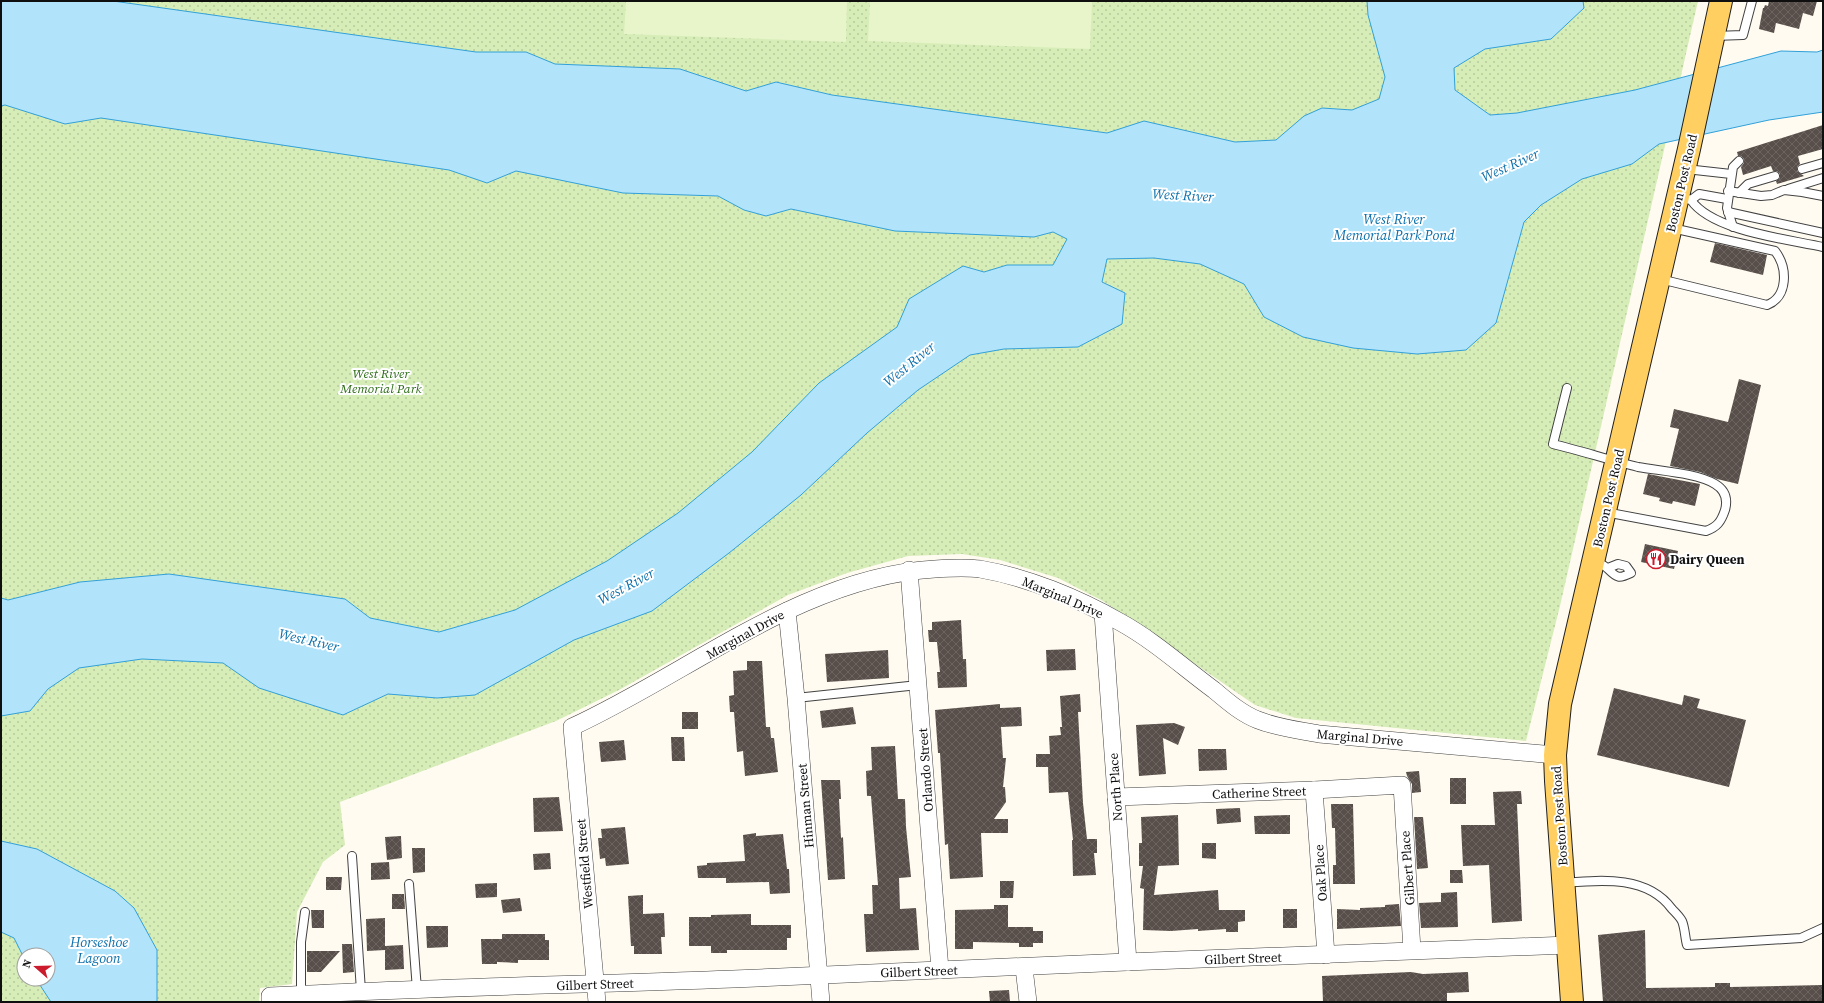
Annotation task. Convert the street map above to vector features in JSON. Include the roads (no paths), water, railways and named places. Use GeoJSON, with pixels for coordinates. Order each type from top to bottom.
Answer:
{"type":"FeatureCollection","features":[{"type":"Feature","properties":{"kind":"main road","name":"Boston Post Road"},"geometry":{"type":"LineString","coordinates":[[1572,1002],[1555,755],[1560,704],[1600,564],[1605,512],[1671,228],[1684,199],[1687,159],[1721,1]]}},
{"type":"Feature","properties":{"kind":"street","name":"Marginal Drive"},"geometry":{"type":"LineString","coordinates":[[572,727],[625,700],[787,611],[841,588],[909,570],[948,568],[979,569],[1018,577],[1103,613],[1122,623],[1154,645],[1234,706],[1257,720],[1284,728],[1319,734],[1555,755]]}},
{"type":"Feature","properties":{"kind":"street","name":"Orlando Street"},"geometry":{"type":"LineString","coordinates":[[909,570],[940,970]]}},
{"type":"Feature","properties":{"kind":"street","name":"Hinman Street"},"geometry":{"type":"LineString","coordinates":[[787,611],[796,698],[821,1002]]}},
{"type":"Feature","properties":{"kind":"street","name":"North Place"},"geometry":{"type":"LineString","coordinates":[[1103,613],[1128,962]]}},
{"type":"Feature","properties":{"kind":"street","name":"Westfield Street"},"geometry":{"type":"LineString","coordinates":[[572,727],[596,1002]]}},
{"type":"Feature","properties":{"kind":"street","name":"Catherine Street"},"geometry":{"type":"LineString","coordinates":[[1116,797],[1314,790],[1402,785]]}},
{"type":"Feature","properties":{"kind":"street","name":"Gilbert Place"},"geometry":{"type":"LineString","coordinates":[[1402,785],[1412,950]]}},
{"type":"Feature","properties":{"kind":"street","name":"Oak Place"},"geometry":{"type":"LineString","coordinates":[[1314,790],[1326,955]]}},
{"type":"Feature","properties":{"kind":"street","name":"Gilbert Street"},"geometry":{"type":"LineString","coordinates":[[270,999],[301,994],[361,991],[1024,968],[1128,962],[1568,945]]}},
{"type":"Feature","properties":{"kind":"street"},"geometry":{"type":"LineString","coordinates":[[1024,968],[1028,1002]]}},
{"type":"Feature","properties":{"kind":"lane"},"geometry":{"type":"LineString","coordinates":[[1714,36],[1743,35],[1752,1]]}},
{"type":"Feature","properties":{"kind":"lane"},"geometry":{"type":"LineString","coordinates":[[1687,159],[1731,174]]}},
{"type":"Feature","properties":{"kind":"lane"},"geometry":{"type":"LineString","coordinates":[[1733,227],[1728,212],[1728,195],[1733,167],[1739,161]]}},
{"type":"Feature","properties":{"kind":"lane"},"geometry":{"type":"LineString","coordinates":[[1802,169],[1823,163]]}},
{"type":"Feature","properties":{"kind":"lane"},"geometry":{"type":"LineString","coordinates":[[1739,193],[1748,184],[1775,176]]}},
{"type":"Feature","properties":{"kind":"lane"},"geometry":{"type":"LineString","coordinates":[[1684,199],[1698,194],[1728,195],[1739,193],[1761,196],[1772,195],[1823,178]]}},
{"type":"Feature","properties":{"kind":"lane"},"geometry":{"type":"LineString","coordinates":[[1784,190],[1823,196]]}},
{"type":"Feature","properties":{"kind":"lane"},"geometry":{"type":"LineString","coordinates":[[1684,199],[1696,208],[1727,226],[1823,247]]}},
{"type":"Feature","properties":{"kind":"lane"},"geometry":{"type":"LineString","coordinates":[[1728,212],[1823,233]]}},
{"type":"Feature","properties":{"kind":"lane"},"geometry":{"type":"LineString","coordinates":[[1659,279],[1767,306],[1774,302],[1784,288],[1784,272],[1781,259],[1775,251],[1671,228]]}},
{"type":"Feature","properties":{"kind":"lane"},"geometry":{"type":"LineString","coordinates":[[1567,388],[1553,444],[1616,461],[1697,477],[1715,484],[1724,491],[1727,500],[1721,522],[1714,528],[1706,531],[1605,512]]}},
{"type":"Feature","properties":{"kind":"lane"},"geometry":{"type":"LineString","coordinates":[[796,698],[918,685]]}},
{"type":"Feature","properties":{"kind":"lane"},"geometry":{"type":"LineString","coordinates":[[352,856],[361,991]]}},
{"type":"Feature","properties":{"kind":"lane"},"geometry":{"type":"LineString","coordinates":[[1563,883],[1590,881],[1623,882],[1646,888],[1668,902],[1682,921],[1686,945],[1801,938],[1823,928]]}},
{"type":"Feature","properties":{"kind":"lane"},"geometry":{"type":"LineString","coordinates":[[409,884],[417,990]]}},
{"type":"Feature","properties":{"kind":"lane"},"geometry":{"type":"LineString","coordinates":[[301,994],[301,942],[305,912]]}},
{"type":"Feature","properties":{"kind":"water","name":"West River Memorial Park Pond"},"geometry":{"type":"Polygon","coordinates":[[[1,1],[113,1],[476,52],[526,52],[555,64],[680,69],[746,91],[776,82],[832,95],[1107,133],[1144,121],[1235,142],[1276,140],[1304,116],[1322,108],[1352,110],[1379,99],[1385,77],[1368,15],[1367,1],[1583,1],[1584,8],[1551,39],[1485,49],[1454,68],[1455,90],[1490,115],[1517,113],[1635,90],[1781,51],[1817,52],[1823,50],[1823,112],[1769,120],[1659,144],[1632,164],[1582,179],[1541,205],[1524,222],[1496,323],[1466,350],[1417,354],[1353,348],[1303,337],[1264,317],[1244,284],[1200,264],[1154,258],[1107,259],[1102,282],[1125,293],[1122,324],[1078,347],[1004,349],[970,355],[918,390],[867,433],[801,495],[729,553],[652,611],[574,640],[475,695],[437,698],[388,694],[343,715],[259,688],[223,663],[142,659],[79,668],[48,689],[30,711],[1,716],[1,598],[8,600],[80,582],[169,574],[345,599],[370,618],[439,632],[515,610],[607,561],[678,513],[752,452],[819,383],[897,327],[909,299],[963,266],[984,272],[1007,265],[1053,265],[1067,239],[1053,232],[1034,237],[895,231],[791,209],[766,216],[744,210],[718,196],[623,193],[516,171],[487,183],[449,170],[101,118],[65,124],[5,105],[1,106],[1,1]]]}},
{"type":"Feature","properties":{"kind":"water","name":"Horseshoe Lagoon"},"geometry":{"type":"Polygon","coordinates":[[[1,841],[37,849],[115,891],[134,908],[157,950],[157,1002],[51,1002],[41,987],[56,987],[56,947],[18,947],[14,938],[1,932],[1,841]]]}},
{"type":"Feature","properties":{"kind":"place","name":"Dairy Queen"},"geometry":{"type":"Point","coordinates":[1656,559]}},
{"type":"Feature","properties":{"kind":"water label","name":"West River"},"geometry":{"type":"Point","coordinates":[1510,165]}},
{"type":"Feature","properties":{"kind":"water label","name":"West River"},"geometry":{"type":"Point","coordinates":[1183,195]}},
{"type":"Feature","properties":{"kind":"water label","name":"West River"},"geometry":{"type":"Point","coordinates":[909,364]}},
{"type":"Feature","properties":{"kind":"water label","name":"West River"},"geometry":{"type":"Point","coordinates":[626,586]}},
{"type":"Feature","properties":{"kind":"water label","name":"West River"},"geometry":{"type":"Point","coordinates":[309,640]}},
{"type":"Feature","properties":{"kind":"park label","name":"West River Memorial Park"},"geometry":{"type":"Point","coordinates":[381,380]}}]}
